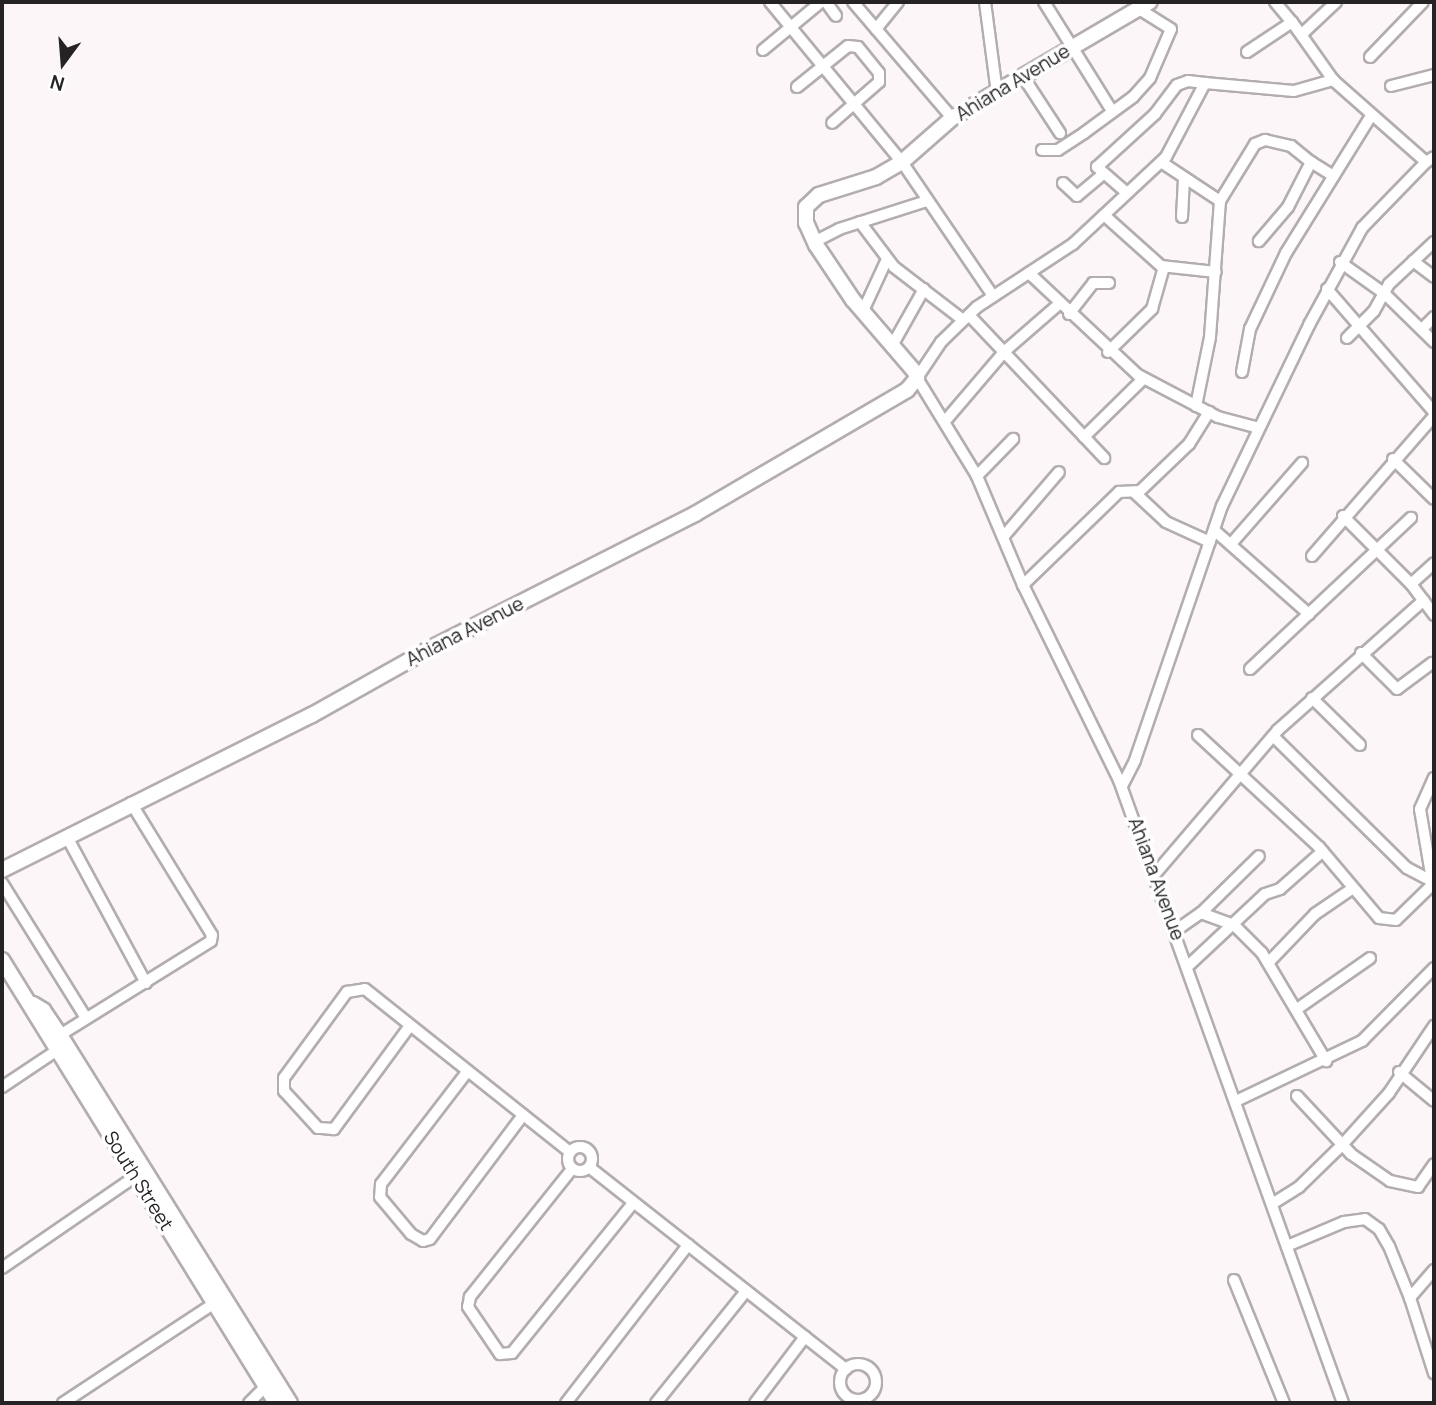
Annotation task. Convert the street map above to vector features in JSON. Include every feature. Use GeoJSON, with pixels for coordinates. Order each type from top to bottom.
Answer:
{"type":"FeatureCollection","features":[{"type":"Feature","properties":{"kind":"street"},"geometry":{"type":"LineString","coordinates":[[771,2],[902,162],[993,296]]}},
{"type":"Feature","properties":{"kind":"street"},"geometry":{"type":"LineString","coordinates":[[763,50],[824,2],[836,16]]}},
{"type":"Feature","properties":{"kind":"street"},"geometry":{"type":"LineString","coordinates":[[853,2],[952,118]]}},
{"type":"Feature","properties":{"kind":"street"},"geometry":{"type":"LineString","coordinates":[[876,29],[898,2]]}},
{"type":"Feature","properties":{"kind":"street"},"geometry":{"type":"LineString","coordinates":[[985,2],[998,93]]}},
{"type":"Feature","properties":{"kind":"street"},"geometry":{"type":"LineString","coordinates":[[1044,2],[1112,111]]}},
{"type":"Feature","properties":{"kind":"street"},"geometry":{"type":"LineString","coordinates":[[1122,786],[1135,760],[1214,530],[1259,428],[1340,262],[1381,204],[1430,159],[1371,116],[1333,79],[1302,34],[1275,2]]}},
{"type":"Feature","properties":{"kind":"street"},"geometry":{"type":"LineString","coordinates":[[1302,34],[1336,2]]}},
{"type":"Feature","properties":{"kind":"street"},"geometry":{"type":"LineString","coordinates":[[1370,57],[1423,2]]}},
{"type":"Feature","properties":{"kind":"street"},"geometry":{"type":"LineString","coordinates":[[1042,150],[1058,150],[1143,88],[1171,35],[1167,24],[1143,4]]}},
{"type":"Feature","properties":{"kind":"street","name":"Ahiana Avenue"},"geometry":{"type":"LineString","coordinates":[[1143,4],[1024,78],[952,118],[902,162],[812,200],[804,215],[814,242],[863,311],[893,344],[946,420],[977,476],[1023,585],[1122,786],[1343,1403]]}},
{"type":"Feature","properties":{"kind":"street"},"geometry":{"type":"LineString","coordinates":[[1247,52],[1292,22]]}},
{"type":"Feature","properties":{"kind":"street"},"geometry":{"type":"LineString","coordinates":[[797,87],[853,46],[872,63],[879,82],[832,123]]}},
{"type":"Feature","properties":{"kind":"street"},"geometry":{"type":"LineString","coordinates":[[1391,86],[1434,75]]}},
{"type":"Feature","properties":{"kind":"street"},"geometry":{"type":"LineString","coordinates":[[1024,78],[1060,133]]}},
{"type":"Feature","properties":{"kind":"street"},"geometry":{"type":"LineString","coordinates":[[1127,193],[1102,175],[1097,167],[1155,114],[1177,85],[1188,81],[1294,91],[1333,79]]}},
{"type":"Feature","properties":{"kind":"street"},"geometry":{"type":"LineString","coordinates":[[917,378],[942,342],[966,318],[993,296],[1073,244],[1161,162],[1182,132],[1205,83]]}},
{"type":"Feature","properties":{"kind":"street"},"geometry":{"type":"LineString","coordinates":[[1242,372],[1255,316],[1286,253],[1371,116]]}},
{"type":"Feature","properties":{"kind":"street"},"geometry":{"type":"LineString","coordinates":[[1196,405],[1207,360],[1220,201],[1261,140],[1291,146],[1333,176]]}},
{"type":"Feature","properties":{"kind":"street"},"geometry":{"type":"LineString","coordinates":[[1161,162],[1220,201]]}},
{"type":"Feature","properties":{"kind":"street"},"geometry":{"type":"LineString","coordinates":[[1259,241],[1288,207],[1311,162]]}},
{"type":"Feature","properties":{"kind":"street"},"geometry":{"type":"LineString","coordinates":[[1063,184],[1077,197],[1102,175]]}},
{"type":"Feature","properties":{"kind":"street"},"geometry":{"type":"LineString","coordinates":[[1182,217],[1184,178]]}},
{"type":"Feature","properties":{"kind":"street"},"geometry":{"type":"LineString","coordinates":[[814,242],[860,222],[927,201]]}},
{"type":"Feature","properties":{"kind":"street"},"geometry":{"type":"LineString","coordinates":[[1104,215],[1164,267],[1216,272]]}},
{"type":"Feature","properties":{"kind":"street"},"geometry":{"type":"LineString","coordinates":[[860,222],[887,259],[1005,351],[1104,458]]}},
{"type":"Feature","properties":{"kind":"street"},"geometry":{"type":"LineString","coordinates":[[1347,338],[1413,261],[1434,242]]}},
{"type":"Feature","properties":{"kind":"street"},"geometry":{"type":"LineString","coordinates":[[863,311],[887,259]]}},
{"type":"Feature","properties":{"kind":"street"},"geometry":{"type":"LineString","coordinates":[[1413,261],[1434,278]]}},
{"type":"Feature","properties":{"kind":"street"},"geometry":{"type":"LineString","coordinates":[[1340,262],[1384,294],[1434,342]]}},
{"type":"Feature","properties":{"kind":"street"},"geometry":{"type":"LineString","coordinates":[[1108,352],[1152,309],[1164,267]]}},
{"type":"Feature","properties":{"kind":"street"},"geometry":{"type":"LineString","coordinates":[[1029,273],[1108,352],[1143,379],[1209,412],[1259,428]]}},
{"type":"Feature","properties":{"kind":"street"},"geometry":{"type":"LineString","coordinates":[[1069,313],[1093,283],[1109,283]]}},
{"type":"Feature","properties":{"kind":"street"},"geometry":{"type":"LineString","coordinates":[[893,344],[924,289]]}},
{"type":"Feature","properties":{"kind":"street"},"geometry":{"type":"LineString","coordinates":[[1312,556],[1343,516],[1433,419],[1327,289]]}},
{"type":"Feature","properties":{"kind":"street"},"geometry":{"type":"LineString","coordinates":[[946,420],[1005,351],[1059,304]]}},
{"type":"Feature","properties":{"kind":"street"},"geometry":{"type":"LineString","coordinates":[[1422,329],[1434,317]]}},
{"type":"Feature","properties":{"kind":"street","name":"Ahiana Avenue"},"geometry":{"type":"LineString","coordinates":[[2,870],[131,803],[312,715],[440,644],[695,514],[907,390],[917,378]]}},
{"type":"Feature","properties":{"kind":"street"},"geometry":{"type":"LineString","coordinates":[[1084,437],[1143,379]]}},
{"type":"Feature","properties":{"kind":"street"},"geometry":{"type":"LineString","coordinates":[[1135,493],[1180,454],[1209,412]]}},
{"type":"Feature","properties":{"kind":"street"},"geometry":{"type":"LineString","coordinates":[[977,476],[1013,439]]}},
{"type":"Feature","properties":{"kind":"street"},"geometry":{"type":"LineString","coordinates":[[1394,459],[1434,499]]}},
{"type":"Feature","properties":{"kind":"street"},"geometry":{"type":"LineString","coordinates":[[1231,544],[1302,463]]}},
{"type":"Feature","properties":{"kind":"street"},"geometry":{"type":"LineString","coordinates":[[1004,536],[1059,471]]}},
{"type":"Feature","properties":{"kind":"street"},"geometry":{"type":"LineString","coordinates":[[1023,585],[1119,492],[1135,493],[1166,522],[1210,542]]}},
{"type":"Feature","properties":{"kind":"street"},"geometry":{"type":"LineString","coordinates":[[1343,516],[1411,584],[1434,615]]}},
{"type":"Feature","properties":{"kind":"street"},"geometry":{"type":"LineString","coordinates":[[1251,669],[1411,518]]}},
{"type":"Feature","properties":{"kind":"street"},"geometry":{"type":"LineString","coordinates":[[1214,530],[1309,614]]}},
{"type":"Feature","properties":{"kind":"street"},"geometry":{"type":"LineString","coordinates":[[1411,584],[1434,563]]}},
{"type":"Feature","properties":{"kind":"street"},"geometry":{"type":"LineString","coordinates":[[1155,874],[1273,736],[1361,653],[1424,600]]}},
{"type":"Feature","properties":{"kind":"street"},"geometry":{"type":"LineString","coordinates":[[1361,653],[1397,689],[1432,663]]}},
{"type":"Feature","properties":{"kind":"street"},"geometry":{"type":"LineString","coordinates":[[1312,698],[1360,745]]}},
{"type":"Feature","properties":{"kind":"street"},"geometry":{"type":"LineString","coordinates":[[1198,735],[1323,851],[1380,918],[1391,923],[1432,884]]}},
{"type":"Feature","properties":{"kind":"street"},"geometry":{"type":"LineString","coordinates":[[1273,736],[1408,868],[1432,884]]}},
{"type":"Feature","properties":{"kind":"street"},"geometry":{"type":"LineString","coordinates":[[1432,884],[1420,809],[1434,778]]}},
{"type":"Feature","properties":{"kind":"street"},"geometry":{"type":"LineString","coordinates":[[60,1035],[209,947],[212,935],[131,803]]}},
{"type":"Feature","properties":{"kind":"street"},"geometry":{"type":"LineString","coordinates":[[67,836],[146,983]]}},
{"type":"Feature","properties":{"kind":"street"},"geometry":{"type":"LineString","coordinates":[[1188,966],[1265,894],[1280,889],[1323,851]]}},
{"type":"Feature","properties":{"kind":"street"},"geometry":{"type":"LineString","coordinates":[[1175,931],[1201,914],[1259,856]]}},
{"type":"Feature","properties":{"kind":"street"},"geometry":{"type":"LineString","coordinates":[[2,883],[86,1018]]}},
{"type":"Feature","properties":{"kind":"street"},"geometry":{"type":"LineString","coordinates":[[1269,962],[1315,914],[1353,888]]}},
{"type":"Feature","properties":{"kind":"street"},"geometry":{"type":"LineString","coordinates":[[1201,914],[1234,925],[1269,962],[1326,1061]]}},
{"type":"Feature","properties":{"kind":"street"},"geometry":{"type":"LineString","coordinates":[[1297,1009],[1370,958]]}},
{"type":"Feature","properties":{"kind":"street","name":"South Street"},"geometry":{"type":"LineString","coordinates":[[2,960],[33,1004],[40,1027],[214,1304],[268,1383],[276,1403]]}},
{"type":"Feature","properties":{"kind":"street"},"geometry":{"type":"LineString","coordinates":[[1236,1101],[1326,1061],[1372,1032],[1434,968]]}},
{"type":"Feature","properties":{"kind":"street"},"geometry":{"type":"LineString","coordinates":[[409,1027],[334,1129],[318,1128],[284,1091],[284,1078],[350,990],[365,989],[409,1027],[570,1152]]}},
{"type":"Feature","properties":{"kind":"street"},"geometry":{"type":"LineString","coordinates":[[33,1004],[43,1010],[60,1035],[268,1383],[290,1403]]}},
{"type":"Feature","properties":{"kind":"street"},"geometry":{"type":"LineString","coordinates":[[1272,1204],[1299,1187],[1342,1145],[1389,1093],[1399,1072],[1434,1026]]}},
{"type":"Feature","properties":{"kind":"street"},"geometry":{"type":"LineString","coordinates":[[2,1087],[56,1051]]}},
{"type":"Feature","properties":{"kind":"street"},"geometry":{"type":"LineString","coordinates":[[467,1072],[381,1184],[380,1197],[411,1234],[423,1241],[430,1239],[523,1115]]}},
{"type":"Feature","properties":{"kind":"street"},"geometry":{"type":"LineString","coordinates":[[1399,1072],[1434,1101]]}},
{"type":"Feature","properties":{"kind":"street"},"geometry":{"type":"LineString","coordinates":[[1297,1096],[1342,1145],[1370,1169],[1408,1188],[1418,1187],[1433,1170]]}},
{"type":"Feature","properties":{"kind":"street"},"geometry":{"type":"LineString","coordinates":[[585,1148],[592,1157],[589,1167],[581,1172],[572,1169],[567,1160],[570,1152],[585,1148]]}},
{"type":"Feature","properties":{"kind":"street"},"geometry":{"type":"LineString","coordinates":[[589,1167],[846,1369]]}},
{"type":"Feature","properties":{"kind":"street"},"geometry":{"type":"LineString","coordinates":[[572,1169],[470,1297],[468,1307],[500,1354],[512,1353],[633,1203]]}},
{"type":"Feature","properties":{"kind":"street"},"geometry":{"type":"LineString","coordinates":[[2,1268],[136,1176]]}},
{"type":"Feature","properties":{"kind":"street"},"geometry":{"type":"LineString","coordinates":[[1287,1246],[1344,1222],[1365,1219],[1378,1229],[1389,1246],[1410,1298],[1433,1366]]}},
{"type":"Feature","properties":{"kind":"street"},"geometry":{"type":"LineString","coordinates":[[566,1403],[688,1245]]}},
{"type":"Feature","properties":{"kind":"street"},"geometry":{"type":"LineString","coordinates":[[1410,1298],[1434,1269]]}},
{"type":"Feature","properties":{"kind":"street"},"geometry":{"type":"LineString","coordinates":[[1234,1280],[1284,1403]]}},
{"type":"Feature","properties":{"kind":"street"},"geometry":{"type":"LineString","coordinates":[[656,1403],[746,1292]]}},
{"type":"Feature","properties":{"kind":"street"},"geometry":{"type":"LineString","coordinates":[[63,1403],[214,1304]]}},
{"type":"Feature","properties":{"kind":"street"},"geometry":{"type":"LineString","coordinates":[[755,1403],[805,1337]]}},
{"type":"Feature","properties":{"kind":"street"},"geometry":{"type":"LineString","coordinates":[[858,1364],[870,1369],[876,1381],[872,1394],[860,1400],[844,1400],[840,1380],[846,1369],[858,1364]]}},
{"type":"Feature","properties":{"kind":"street"},"geometry":{"type":"LineString","coordinates":[[248,1403],[268,1383]]}},
{"type":"Feature","properties":{"kind":"street"},"geometry":{"type":"LineString","coordinates":[[872,1394],[881,1403]]}}]}
